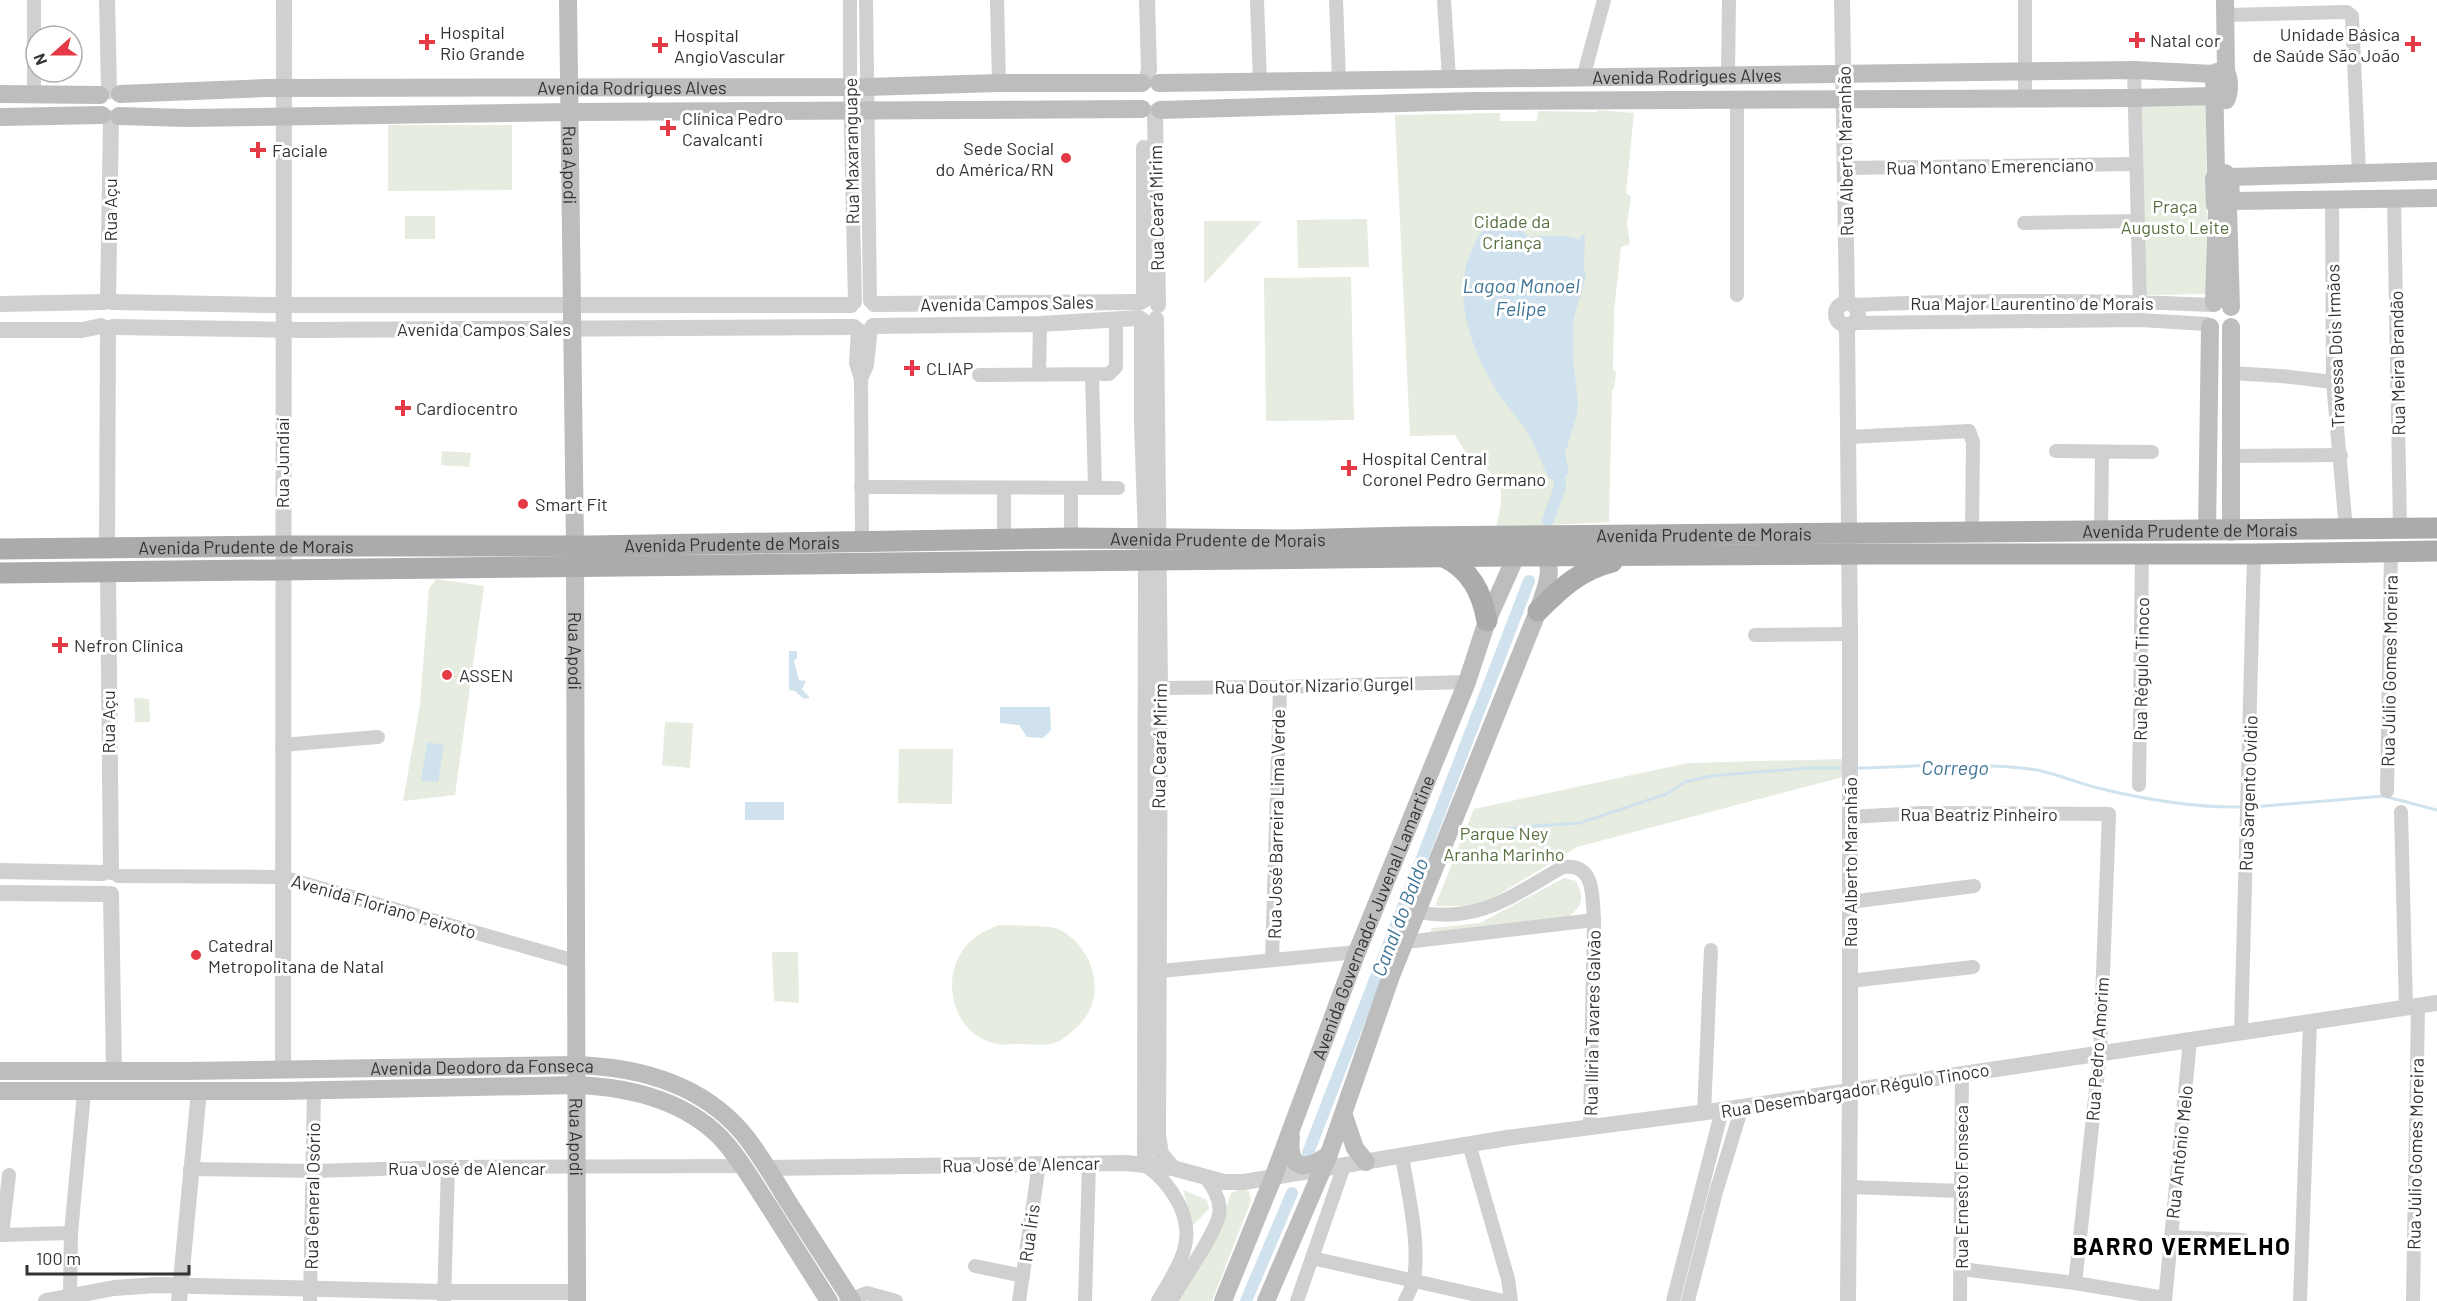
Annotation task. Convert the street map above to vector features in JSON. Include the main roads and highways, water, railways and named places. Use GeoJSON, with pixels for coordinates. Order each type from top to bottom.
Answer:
{"type":"FeatureCollection","features":[{"type":"Feature","properties":{"kind":"main road","name":"Rua Apodi"},"geometry":{"type":"LineString","coordinates":[[568,0],[575,546],[577,1296]]}},
{"type":"Feature","properties":{"kind":"main road"},"geometry":{"type":"LineString","coordinates":[[2214,0],[2219,72]]}},
{"type":"Feature","properties":{"kind":"main road"},"geometry":{"type":"LineString","coordinates":[[2219,72],[2225,8]]}},
{"type":"Feature","properties":{"kind":"main road","name":"Avenida Rodrigues Alves"},"geometry":{"type":"LineString","coordinates":[[0,94],[282,88],[858,87],[1150,79],[1265,82],[1339,79],[2025,74],[2134,70],[2219,72]]}},
{"type":"Feature","properties":{"kind":"main road"},"geometry":{"type":"LineString","coordinates":[[2219,72],[2228,76],[2219,98],[2225,175],[2219,305]]}},
{"type":"Feature","properties":{"kind":"main road"},"geometry":{"type":"LineString","coordinates":[[1769,76],[1776,82],[1778,89],[1777,96],[1773,100]]}},
{"type":"Feature","properties":{"kind":"main road"},"geometry":{"type":"LineString","coordinates":[[1725,77],[1714,88],[1732,104]]}},
{"type":"Feature","properties":{"kind":"main road"},"geometry":{"type":"LineString","coordinates":[[1603,100],[1598,93],[1600,83],[1605,78]]}},
{"type":"Feature","properties":{"kind":"main road"},"geometry":{"type":"LineString","coordinates":[[1150,79],[1167,96],[1166,102],[1150,110],[1135,96],[1150,79]]}},
{"type":"Feature","properties":{"kind":"main road"},"geometry":{"type":"LineString","coordinates":[[1471,79],[1477,91],[1473,101]]}},
{"type":"Feature","properties":{"kind":"main road"},"geometry":{"type":"LineString","coordinates":[[1265,82],[1269,107]]}},
{"type":"Feature","properties":{"kind":"main road"},"geometry":{"type":"LineString","coordinates":[[980,83],[986,96],[981,110]]}},
{"type":"Feature","properties":{"kind":"main road"},"geometry":{"type":"LineString","coordinates":[[999,83],[997,99],[1002,110]]}},
{"type":"Feature","properties":{"kind":"main road"},"geometry":{"type":"LineString","coordinates":[[667,86],[668,112]]}},
{"type":"Feature","properties":{"kind":"main road"},"geometry":{"type":"LineString","coordinates":[[742,86],[742,111]]}},
{"type":"Feature","properties":{"kind":"main road"},"geometry":{"type":"LineString","coordinates":[[466,113],[467,87]]}},
{"type":"Feature","properties":{"kind":"main road"},"geometry":{"type":"LineString","coordinates":[[384,114],[385,88]]}},
{"type":"Feature","properties":{"kind":"main road"},"geometry":{"type":"LineString","coordinates":[[186,91],[186,118]]}},
{"type":"Feature","properties":{"kind":"main road"},"geometry":{"type":"LineString","coordinates":[[110,93],[124,103],[122,112],[111,116],[97,105],[110,93]]}},
{"type":"Feature","properties":{"kind":"main road","name":"Avenida Rodrigues Alves"},"geometry":{"type":"LineString","coordinates":[[0,117],[186,118],[569,112],[1150,110],[1473,101],[1603,100],[1732,104],[1773,100],[1844,99],[2219,98]]}},
{"type":"Feature","properties":{"kind":"main road"},"geometry":{"type":"LineString","coordinates":[[2225,175],[2437,171]]}},
{"type":"Feature","properties":{"kind":"main road"},"geometry":{"type":"LineString","coordinates":[[2225,206],[2332,198],[2437,198]]}},
{"type":"Feature","properties":{"kind":"main road"},"geometry":{"type":"LineString","coordinates":[[2207,531],[2208,325],[2206,314],[2219,305]]}},
{"type":"Feature","properties":{"kind":"main road"},"geometry":{"type":"LineString","coordinates":[[2219,305],[2235,319],[2231,327],[2230,373],[2231,532]]}},
{"type":"Feature","properties":{"kind":"main road"},"geometry":{"type":"LineString","coordinates":[[2208,325],[2218,331],[2231,327]]}},
{"type":"Feature","properties":{"kind":"main road"},"geometry":{"type":"LineString","coordinates":[[2208,500],[2217,506],[2225,504],[2231,498]]}},
{"type":"Feature","properties":{"kind":"main road","name":"Avenida Prudente de Morais"},"geometry":{"type":"LineString","coordinates":[[3,573],[943,561],[1235,560],[1516,556],[1542,552],[1646,556],[1850,544],[1972,532],[2231,532],[2437,528]]}},
{"type":"Feature","properties":{"kind":"main road"},"geometry":{"type":"LineString","coordinates":[[1266,1301],[1281,1271],[1344,1116],[1380,1007],[1539,611],[1550,571],[1542,552],[1525,540],[1506,536]]}},
{"type":"Feature","properties":{"kind":"main road"},"geometry":{"type":"LineString","coordinates":[[1542,552],[1603,536]]}},
{"type":"Feature","properties":{"kind":"main road","name":"Avenida Prudente de Morais"},"geometry":{"type":"LineString","coordinates":[[4,549],[575,546],[1071,538],[1290,540],[1603,536],[2142,553],[2437,551]]}},
{"type":"Feature","properties":{"kind":"main road"},"geometry":{"type":"LineString","coordinates":[[942,540],[943,561]]}},
{"type":"Feature","properties":{"kind":"main road"},"geometry":{"type":"LineString","coordinates":[[1235,560],[1280,550],[1286,547],[1290,540]]}},
{"type":"Feature","properties":{"kind":"main road"},"geometry":{"type":"LineString","coordinates":[[784,542],[784,564]]}},
{"type":"Feature","properties":{"kind":"main road"},"geometry":{"type":"LineString","coordinates":[[3,573],[4,549]]}},
{"type":"Feature","properties":{"kind":"main road","name":"Avenida Governador Juvenal Lamartine"},"geometry":{"type":"LineString","coordinates":[[1223,1301],[1273,1178],[1357,952],[1467,682],[1487,621],[1516,556]]}},
{"type":"Feature","properties":{"kind":"main road"},"geometry":{"type":"LineString","coordinates":[[1539,611],[1579,574],[1605,564],[1646,556]]}},
{"type":"Feature","properties":{"kind":"main road"},"geometry":{"type":"LineString","coordinates":[[1444,557],[1461,567],[1474,582],[1482,599],[1487,621]]}},
{"type":"Feature","properties":{"kind":"main road","name":"Avenida Deodoro da Fonseca"},"geometry":{"type":"LineString","coordinates":[[0,1071],[283,1070],[576,1065],[641,1072],[698,1095],[715,1107],[742,1133],[767,1168],[849,1300]]}},
{"type":"Feature","properties":{"kind":"main road"},"geometry":{"type":"LineString","coordinates":[[314,1091],[314,1083],[319,1078],[357,1069]]}},
{"type":"Feature","properties":{"kind":"main road"},"geometry":{"type":"LineString","coordinates":[[225,1091],[276,1083],[281,1079],[283,1070]]}},
{"type":"Feature","properties":{"kind":"main road","name":"Avenida Deodoro da Fonseca"},"geometry":{"type":"LineString","coordinates":[[0,1091],[84,1093],[314,1091],[576,1085],[623,1089],[670,1104],[718,1136],[743,1166],[829,1301]]}},
{"type":"Feature","properties":{"kind":"main road"},"geometry":{"type":"LineString","coordinates":[[1344,1116],[1356,1148],[1366,1162]]}},
{"type":"Feature","properties":{"kind":"main road"},"geometry":{"type":"LineString","coordinates":[[1293,1124],[1291,1153],[1297,1163],[1311,1166],[1325,1162]]}},
{"type":"Feature","properties":{"kind":"main road"},"geometry":{"type":"LineString","coordinates":[[784,1230],[798,1232],[801,1222]]}},
{"type":"Feature","properties":{"kind":"water","name":"Lagoa Manoel Felipe"},"geometry":{"type":"Polygon","coordinates":[[[1500,219],[1518,224],[1528,237],[1561,236],[1580,240],[1581,235],[1585,235],[1586,277],[1573,321],[1577,414],[1565,454],[1569,473],[1560,479],[1549,479],[1528,433],[1486,373],[1467,322],[1463,286],[1471,252],[1489,224],[1500,219]]]}},
{"type":"Feature","properties":{"kind":"water"},"geometry":{"type":"Polygon","coordinates":[[[789,651],[797,651],[797,658],[794,661],[799,680],[806,681],[802,689],[810,698],[804,699],[795,691],[789,690],[789,651]]]}},
{"type":"Feature","properties":{"kind":"water"},"geometry":{"type":"Polygon","coordinates":[[[1000,707],[1050,707],[1051,730],[1043,738],[1027,737],[1019,725],[1000,723],[1000,707]]]}},
{"type":"Feature","properties":{"kind":"water"},"geometry":{"type":"Polygon","coordinates":[[[427,742],[444,745],[438,782],[421,781],[427,742]]]}},
{"type":"Feature","properties":{"kind":"water"},"geometry":{"type":"Polygon","coordinates":[[[745,802],[784,802],[784,820],[745,820],[745,802]]]}},
{"type":"Feature","properties":{"kind":"waterway","name":"Canal do Baldo"},"geometry":{"type":"LineString","coordinates":[[1548,520],[1560,487],[1560,479]]}},
{"type":"Feature","properties":{"kind":"waterway","name":"Canal do Baldo"},"geometry":{"type":"LineString","coordinates":[[1308,1153],[1529,581]]}},
{"type":"Feature","properties":{"kind":"waterway","name":"Corrego"},"geometry":{"type":"LineString","coordinates":[[1854,768],[1946,765],[2014,767],[2037,770],[2098,788],[2152,799],[2207,806],[2243,807]]}},
{"type":"Feature","properties":{"kind":"waterway","name":"Corrego"},"geometry":{"type":"LineString","coordinates":[[1475,835],[1520,827],[1580,823],[1666,794],[1685,782],[1711,776],[1808,768],[1845,768]]}},
{"type":"Feature","properties":{"kind":"waterway","name":"Corrego"},"geometry":{"type":"LineString","coordinates":[[2252,807],[2384,796],[2437,810]]}},
{"type":"Feature","properties":{"kind":"waterway","name":"Canal do Baldo"},"geometry":{"type":"LineString","coordinates":[[1246,1301],[1292,1193]]}},
{"type":"Feature","properties":{"kind":"place","name":"Natal cor"},"geometry":{"type":"Point","coordinates":[2137,40]}},
{"type":"Feature","properties":{"kind":"place","name":"Hospital Rio Grande"},"geometry":{"type":"Point","coordinates":[427,42]}},
{"type":"Feature","properties":{"kind":"place","name":"Unidade Básica de Saúde São João"},"geometry":{"type":"Point","coordinates":[2413,44]}},
{"type":"Feature","properties":{"kind":"place","name":"Hospital AngioVascular"},"geometry":{"type":"Point","coordinates":[660,45]}},
{"type":"Feature","properties":{"kind":"place","name":"Clínica Pedro Cavalcanti"},"geometry":{"type":"Point","coordinates":[668,128]}},
{"type":"Feature","properties":{"kind":"place","name":"Faciale"},"geometry":{"type":"Point","coordinates":[258,150]}},
{"type":"Feature","properties":{"kind":"place","name":"Sede Social do América/RN"},"geometry":{"type":"Point","coordinates":[1066,158]}},
{"type":"Feature","properties":{"kind":"place","name":"CLIAP"},"geometry":{"type":"Point","coordinates":[912,368]}},
{"type":"Feature","properties":{"kind":"place","name":"Cardiocentro"},"geometry":{"type":"Point","coordinates":[403,408]}},
{"type":"Feature","properties":{"kind":"place","name":"Hospital Central Coronel Pedro Germano"},"geometry":{"type":"Point","coordinates":[1349,468]}},
{"type":"Feature","properties":{"kind":"place","name":"Smart Fit"},"geometry":{"type":"Point","coordinates":[523,504]}},
{"type":"Feature","properties":{"kind":"place","name":"Nefron Clínica"},"geometry":{"type":"Point","coordinates":[60,645]}},
{"type":"Feature","properties":{"kind":"place","name":"ASSEN"},"geometry":{"type":"Point","coordinates":[447,675]}},
{"type":"Feature","properties":{"kind":"place","name":"Catedral Metropolitana de Natal"},"geometry":{"type":"Point","coordinates":[196,955]}},
{"type":"Feature","properties":{"kind":"district","name":"BARRO VERMELHO"},"geometry":{"type":"Point","coordinates":[2182,1245]}},
{"type":"Feature","properties":{"kind":"park label","name":"Praça Augusto Leite"},"geometry":{"type":"Point","coordinates":[2175,216]}},
{"type":"Feature","properties":{"kind":"park label","name":"Cidade da Criança"},"geometry":{"type":"Point","coordinates":[1512,231]}},
{"type":"Feature","properties":{"kind":"park label","name":"Parque Ney Aranha Marinho"},"geometry":{"type":"Point","coordinates":[1504,843]}}]}
